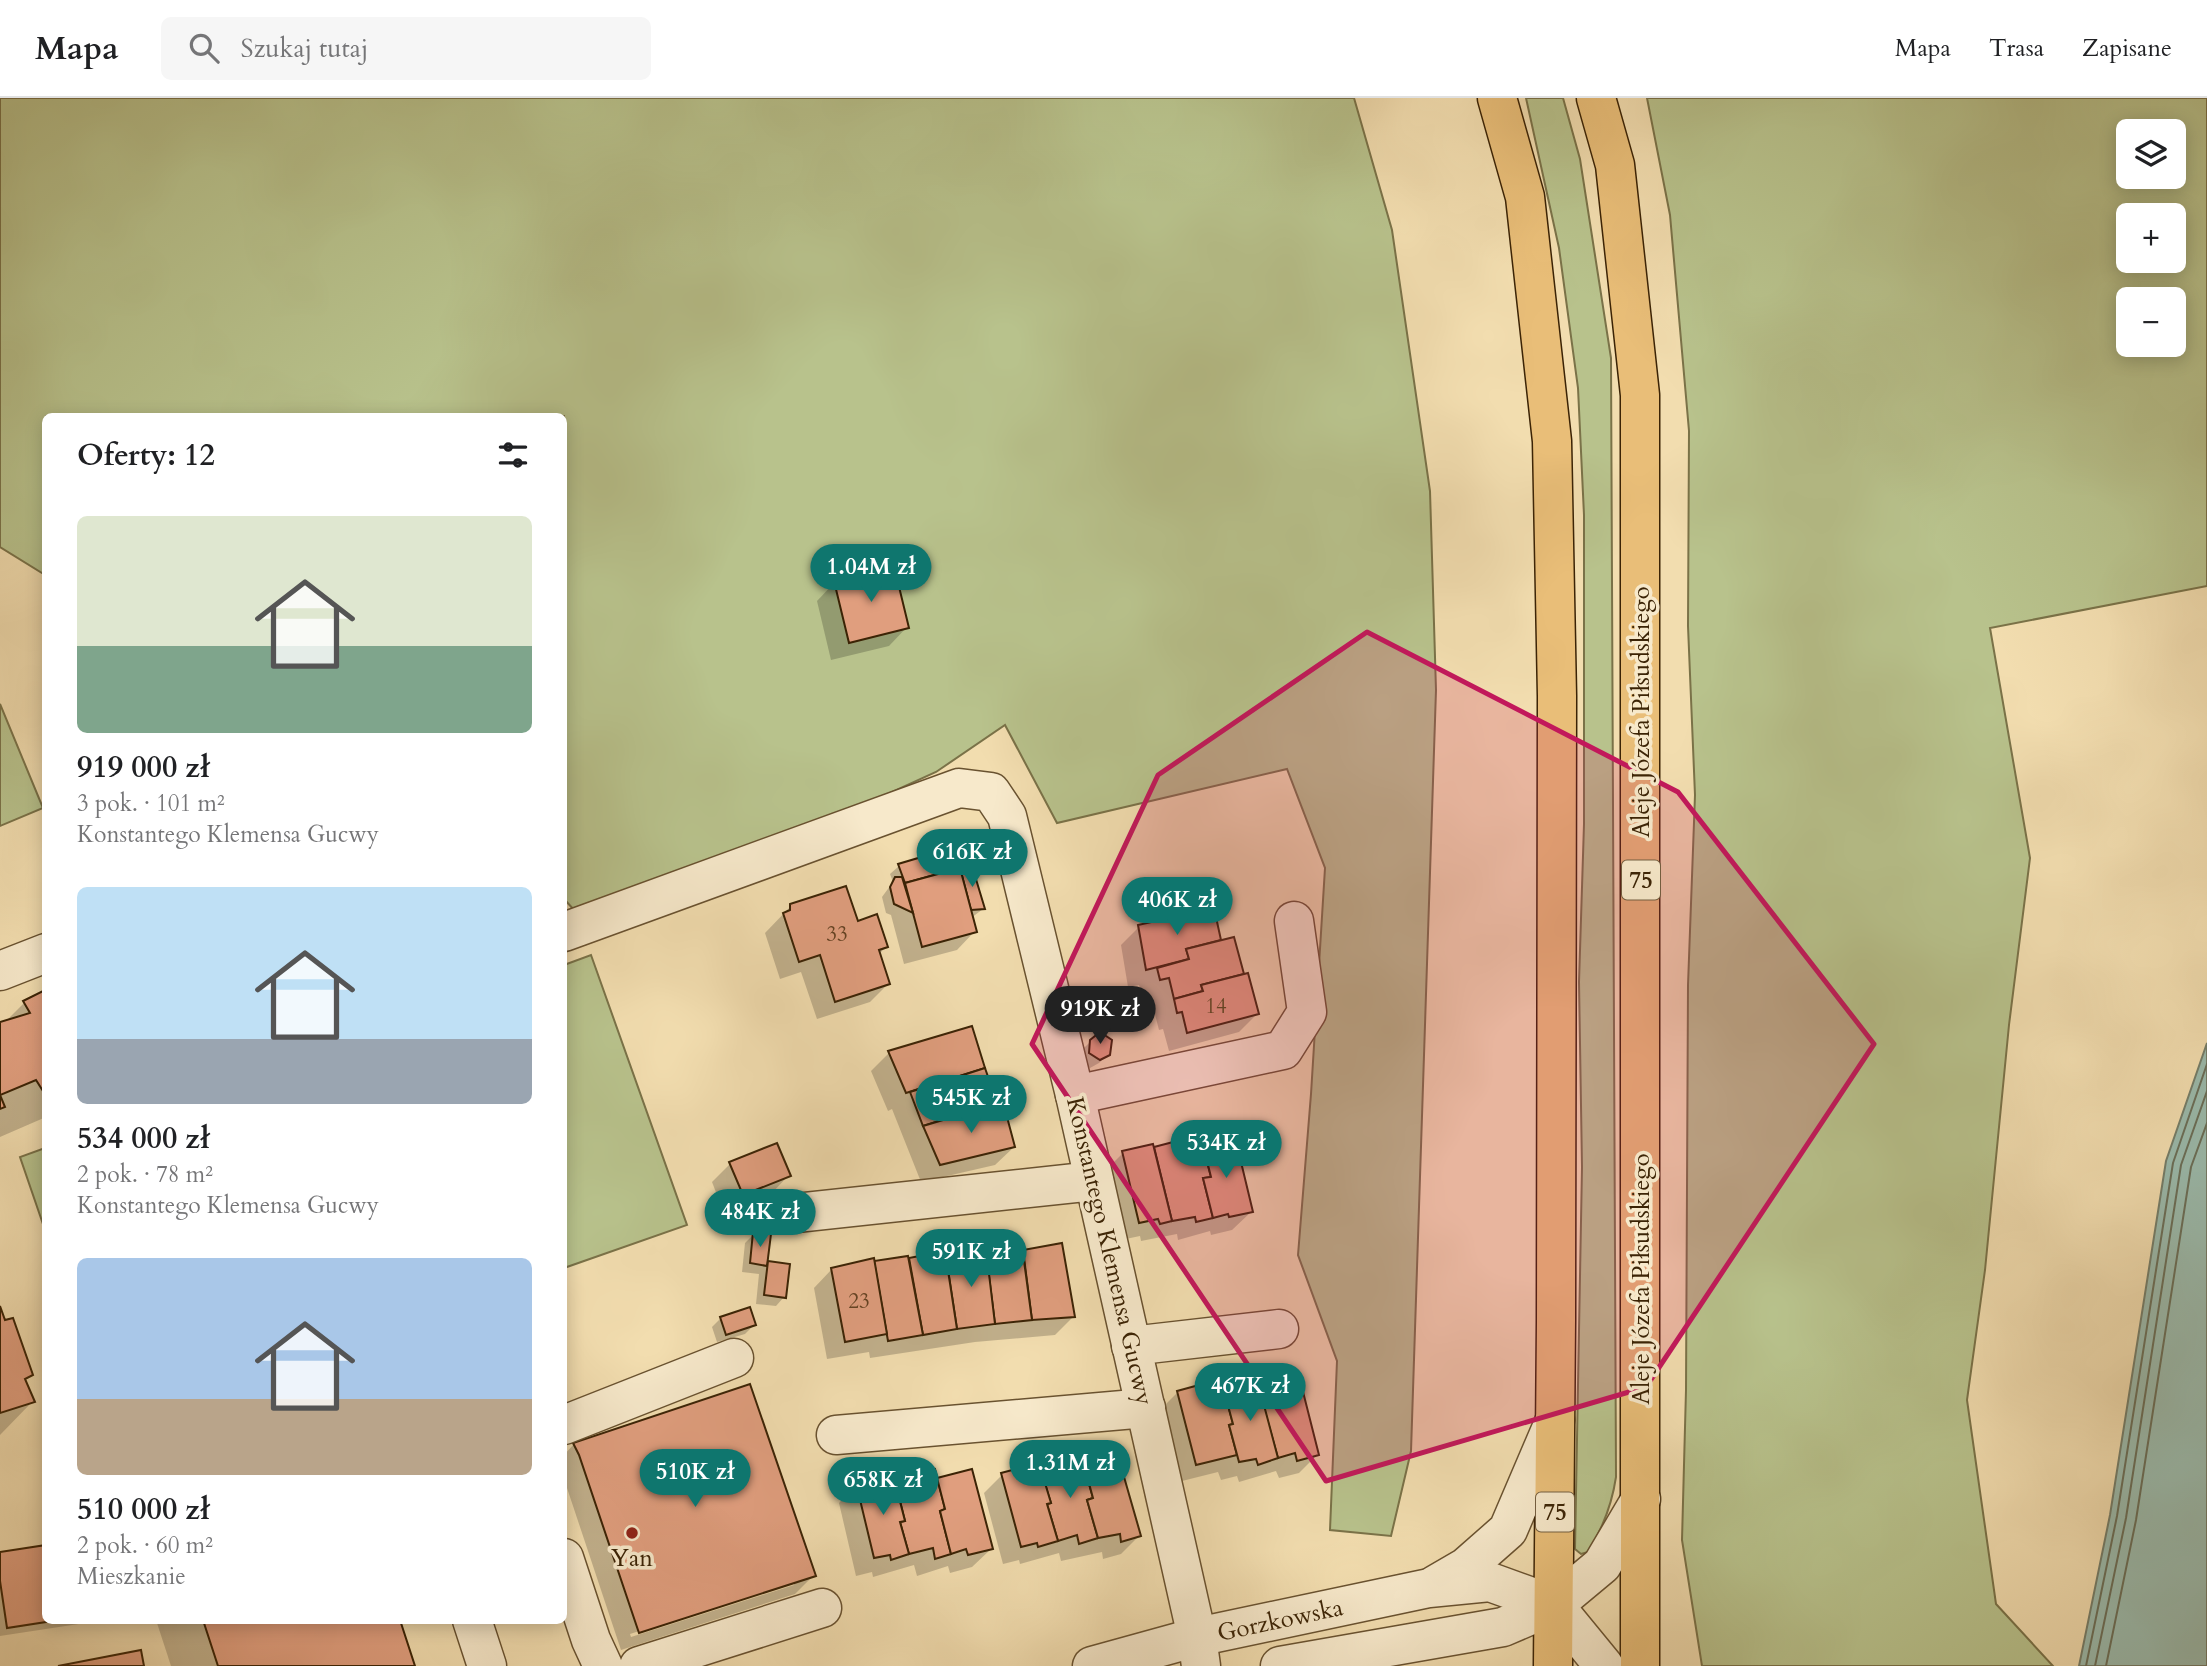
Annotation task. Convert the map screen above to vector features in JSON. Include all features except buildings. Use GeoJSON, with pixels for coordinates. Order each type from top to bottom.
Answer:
{"type":"FeatureCollection","features":[{"type":"Feature","properties":{"kind":"main road","name":"75"},"geometry":{"type":"LineString","coordinates":[[1497,98],[1525,197],[1552,441],[1557,696],[1553,1665]]}},
{"type":"Feature","properties":{"kind":"main road","name":"Aleje Józefa Piłsudskiego"},"geometry":{"type":"LineString","coordinates":[[1596,98],[1615,165],[1640,395],[1640,1666]]}},
{"type":"Feature","properties":{"kind":"street","name":"Konstantego Klemensa Gucwy"},"geometry":{"type":"LineString","coordinates":[[567,931],[959,788],[991,792],[1007,816],[1075,1094],[1199,1651]]}},
{"type":"Feature","properties":{"kind":"street"},"geometry":{"type":"LineString","coordinates":[[1075,1094],[1283,1050],[1307,1012],[1294,922]]}},
{"type":"Feature","properties":{"kind":"street"},"geometry":{"type":"LineString","coordinates":[[0,971],[42,955]]}},
{"type":"Feature","properties":{"kind":"street"},"geometry":{"type":"LineString","coordinates":[[796,1213],[1094,1181]]}},
{"type":"Feature","properties":{"kind":"street"},"geometry":{"type":"LineString","coordinates":[[1131,1346],[1279,1329]]}},
{"type":"Feature","properties":{"kind":"street"},"geometry":{"type":"LineString","coordinates":[[567,1424],[734,1358]]}},
{"type":"Feature","properties":{"kind":"street"},"geometry":{"type":"LineString","coordinates":[[836,1435],[1146,1408]]}},
{"type":"Feature","properties":{"kind":"street","name":"Gorzkowska"},"geometry":{"type":"LineString","coordinates":[[1429,1588],[1466,1567],[1508,1530],[1555,1420]]}},
{"type":"Feature","properties":{"kind":"street","name":"Gorzkowska"},"geometry":{"type":"LineString","coordinates":[[1280,1666],[1503,1627],[1554,1605],[1602,1565],[1640,1499]]}},
{"type":"Feature","properties":{"kind":"street"},"geometry":{"type":"LineString","coordinates":[[567,1567],[591,1640],[603,1666]]}},
{"type":"Feature","properties":{"kind":"street","name":"Gorzkowska"},"geometry":{"type":"LineString","coordinates":[[1092,1666],[1199,1651],[1429,1588],[1490,1582],[1554,1605]]}},
{"type":"Feature","properties":{"kind":"street"},"geometry":{"type":"LineString","coordinates":[[1554,1605],[1604,1666]]}},
{"type":"Feature","properties":{"kind":"street"},"geometry":{"type":"LineString","coordinates":[[639,1666],[822,1608]]}},
{"type":"Feature","properties":{"kind":"street"},"geometry":{"type":"LineString","coordinates":[[473,1624],[487,1666]]}},
{"type":"Feature","properties":{"kind":"street"},"geometry":{"type":"LineString","coordinates":[[1503,1627],[1553,1665]]}},
{"type":"Feature","properties":{"kind":"highlighted area"},"geometry":{"type":"Polygon","coordinates":[[[1367,632],[1678,792],[1874,1044],[1646,1387],[1326,1481],[1032,1044],[1158,775],[1367,632]]]}},
{"type":"Feature","properties":{"kind":"green space"},"geometry":{"type":"Polygon","coordinates":[[[0,98],[1354,98],[1392,230],[1430,491],[1436,690],[1411,1451],[1391,1536],[1330,1530],[1337,1361],[1298,1255],[1325,868],[1287,769],[1057,823],[1005,725],[936,772],[809,830],[576,912],[567,902],[567,413],[42,413],[42,573],[0,547],[0,98]]]}},
{"type":"Feature","properties":{"kind":"green space"},"geometry":{"type":"Polygon","coordinates":[[[1526,98],[1563,98],[1580,159],[1611,358],[1616,1477],[1602,1525],[1588,1552],[1581,1554],[1575,1549],[1582,1167],[1579,982],[1584,824],[1584,515],[1578,388],[1559,248],[1526,98]]]}},
{"type":"Feature","properties":{"kind":"green space"},"geometry":{"type":"Polygon","coordinates":[[[1647,98],[2207,98],[2207,586],[1990,628],[2030,858],[2009,1025],[1985,1270],[1967,1400],[1996,1604],[2053,1666],[1702,1666],[1682,1540],[1686,1390],[1688,985],[1695,795],[1688,626],[1689,431],[1670,215],[1647,98]]]}},
{"type":"Feature","properties":{"kind":"green space"},"geometry":{"type":"Polygon","coordinates":[[[0,704],[42,808],[0,826],[0,704]]]}},
{"type":"Feature","properties":{"kind":"green space"},"geometry":{"type":"Polygon","coordinates":[[[591,955],[687,1225],[567,1267],[567,964],[591,955]]]}},
{"type":"Feature","properties":{"kind":"green space"},"geometry":{"type":"Polygon","coordinates":[[[42,1149],[42,1221],[20,1157],[42,1149]]]}},
{"type":"Feature","properties":{"kind":"water"},"geometry":{"type":"Polygon","coordinates":[[[2207,1043],[2207,1666],[2079,1666],[2110,1515],[2166,1161],[2207,1043]]]}},
{"type":"Feature","properties":{"kind":"place","name":"Yan"},"geometry":{"type":"Point","coordinates":[632,1533]}}]}
